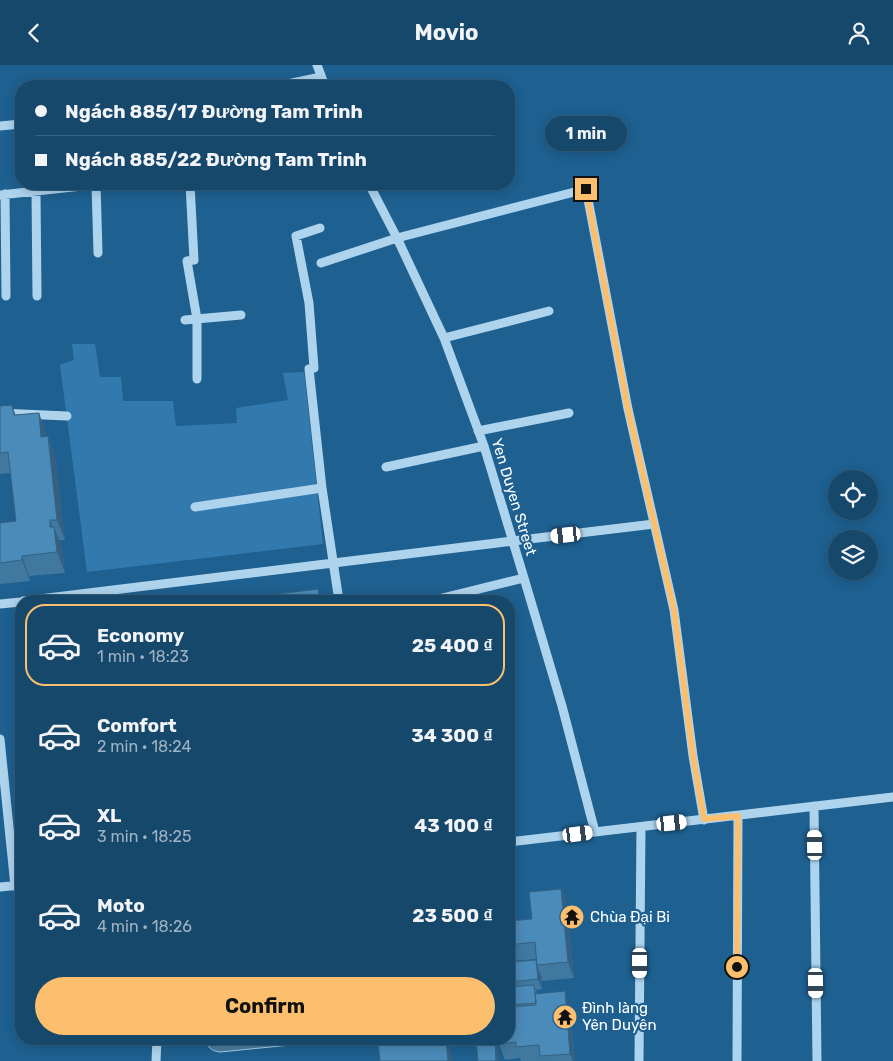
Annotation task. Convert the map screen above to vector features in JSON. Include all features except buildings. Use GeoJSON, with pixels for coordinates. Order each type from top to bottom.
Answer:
{"type":"FeatureCollection","features":[{"type":"Feature","properties":{"kind":"street"},"geometry":{"type":"LineString","coordinates":[[317,65],[322,80]]}},
{"type":"Feature","properties":{"kind":"street"},"geometry":{"type":"LineString","coordinates":[[0,126],[15,125]]}},
{"type":"Feature","properties":{"kind":"street"},"geometry":{"type":"LineString","coordinates":[[321,263],[397,238],[586,189],[628,409],[674,610],[693,756],[704,819]]}},
{"type":"Feature","properties":{"kind":"street"},"geometry":{"type":"LineString","coordinates":[[6,296],[2,194],[45,190]]}},
{"type":"Feature","properties":{"kind":"street"},"geometry":{"type":"LineString","coordinates":[[98,190],[98,253]]}},
{"type":"Feature","properties":{"kind":"street"},"geometry":{"type":"LineString","coordinates":[[190,190],[194,260],[187,261],[197,319],[197,379]]}},
{"type":"Feature","properties":{"kind":"street","name":"Yen Duyen Street"},"geometry":{"type":"LineString","coordinates":[[372,190],[444,338],[484,446],[562,706],[595,832]]}},
{"type":"Feature","properties":{"kind":"street"},"geometry":{"type":"LineString","coordinates":[[36,191],[38,296]]}},
{"type":"Feature","properties":{"kind":"street"},"geometry":{"type":"LineString","coordinates":[[320,228],[296,236],[309,303],[314,368],[309,369],[322,488],[338,595]]}},
{"type":"Feature","properties":{"kind":"street"},"geometry":{"type":"LineString","coordinates":[[444,338],[549,311]]}},
{"type":"Feature","properties":{"kind":"street"},"geometry":{"type":"LineString","coordinates":[[185,320],[241,315]]}},
{"type":"Feature","properties":{"kind":"street"},"geometry":{"type":"LineString","coordinates":[[0,413],[67,416]]}},
{"type":"Feature","properties":{"kind":"street"},"geometry":{"type":"LineString","coordinates":[[478,431],[569,413]]}},
{"type":"Feature","properties":{"kind":"street"},"geometry":{"type":"LineString","coordinates":[[386,467],[484,446]]}},
{"type":"Feature","properties":{"kind":"street"},"geometry":{"type":"LineString","coordinates":[[195,507],[322,488]]}},
{"type":"Feature","properties":{"kind":"street"},"geometry":{"type":"LineString","coordinates":[[74,595],[654,524]]}},
{"type":"Feature","properties":{"kind":"street"},"geometry":{"type":"LineString","coordinates":[[455,595],[524,578]]}},
{"type":"Feature","properties":{"kind":"street"},"geometry":{"type":"LineString","coordinates":[[109,591],[109,595]]}},
{"type":"Feature","properties":{"kind":"street"},"geometry":{"type":"LineString","coordinates":[[0,604],[15,602]]}},
{"type":"Feature","properties":{"kind":"street"},"geometry":{"type":"LineString","coordinates":[[0,741],[15,862]]}},
{"type":"Feature","properties":{"kind":"street"},"geometry":{"type":"LineString","coordinates":[[515,841],[893,797]]}},
{"type":"Feature","properties":{"kind":"street"},"geometry":{"type":"LineString","coordinates":[[814,806],[818,1061]]}},
{"type":"Feature","properties":{"kind":"street"},"geometry":{"type":"LineString","coordinates":[[737,1061],[738,816]]}},
{"type":"Feature","properties":{"kind":"street"},"geometry":{"type":"LineString","coordinates":[[639,1061],[640,827]]}},
{"type":"Feature","properties":{"kind":"street"},"geometry":{"type":"LineString","coordinates":[[0,887],[15,886]]}},
{"type":"Feature","properties":{"kind":"street"},"geometry":{"type":"LineString","coordinates":[[156,1061],[157,1045]]}},
{"type":"Feature","properties":{"kind":"shaded area"},"geometry":{"type":"Polygon","coordinates":[[[72,344],[95,344],[100,377],[121,377],[123,401],[173,401],[176,426],[237,423],[236,408],[288,400],[283,373],[304,372],[323,544],[87,572],[60,365],[74,360],[72,344]]]}},
{"type":"Feature","properties":{"kind":"shaded area"},"geometry":{"type":"Polygon","coordinates":[[[208,1045],[291,1045],[220,1052],[210,1048],[208,1045]]]}},
{"type":"Feature","properties":{"kind":"place","name":"Chùa Đại Bi"},"geometry":{"type":"Point","coordinates":[572,917]}},
{"type":"Feature","properties":{"kind":"place","name":"Đình làng Yên Duyên"},"geometry":{"type":"Point","coordinates":[565,1017]}},
{"type":"Feature","properties":{"kind":"route"},"geometry":{"type":"LineString","coordinates":[[586,189],[628,409],[674,610],[693,756],[704,819],[738,816],[737,967]]}}]}
